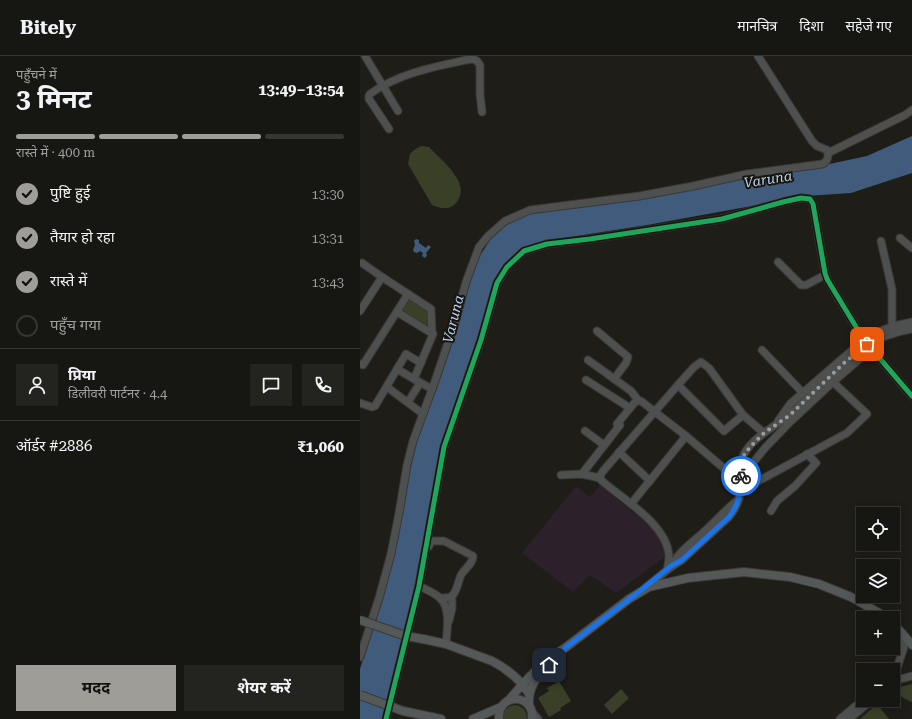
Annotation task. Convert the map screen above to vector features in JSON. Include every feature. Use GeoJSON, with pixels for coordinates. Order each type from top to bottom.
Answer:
{"type":"FeatureCollection","features":[{"type":"Feature","properties":{"kind":"main road"},"geometry":{"type":"LineString","coordinates":[[473,719],[501,707],[539,667],[556,653],[565,648],[640,591],[657,585],[688,578],[744,572],[783,576],[819,584],[850,596],[876,611]]}},
{"type":"Feature","properties":{"kind":"main road"},"geometry":{"type":"LineString","coordinates":[[360,620],[406,636],[446,644],[498,664],[523,684],[528,694],[533,714]]}},
{"type":"Feature","properties":{"kind":"main road"},"geometry":{"type":"LineString","coordinates":[[900,630],[912,645]]}},
{"type":"Feature","properties":{"kind":"main road"},"geometry":{"type":"LineString","coordinates":[[528,694],[534,682],[541,673],[560,656],[565,648]]}},
{"type":"Feature","properties":{"kind":"main road"},"geometry":{"type":"LineString","coordinates":[[360,695],[403,711],[441,719]]}},
{"type":"Feature","properties":{"kind":"main road"},"geometry":{"type":"LineString","coordinates":[[509,700],[520,699],[533,714]]}},
{"type":"Feature","properties":{"kind":"main road"},"geometry":{"type":"LineString","coordinates":[[499,719],[501,707]]}},
{"type":"Feature","properties":{"kind":"street"},"geometry":{"type":"LineString","coordinates":[[366,56],[398,111]]}},
{"type":"Feature","properties":{"kind":"street"},"geometry":{"type":"LineString","coordinates":[[360,657],[391,554],[409,453],[456,320],[466,282],[479,247],[488,236],[505,221],[530,210],[639,196],[747,174],[822,164],[827,161],[827,150],[817,146],[811,139],[758,56]]}},
{"type":"Feature","properties":{"kind":"street"},"geometry":{"type":"LineString","coordinates":[[388,129],[369,97],[370,94],[384,85],[412,73],[466,60],[473,59],[480,65],[480,94],[482,112]]}},
{"type":"Feature","properties":{"kind":"street"},"geometry":{"type":"LineString","coordinates":[[828,153],[905,115],[912,110]]}},
{"type":"Feature","properties":{"kind":"street"},"geometry":{"type":"LineString","coordinates":[[386,719],[419,586],[444,447],[481,340],[497,283],[506,267],[524,251],[555,242],[590,239],[722,219],[783,202],[806,198],[810,199],[813,204],[826,275],[830,286],[867,344],[912,396]]}},
{"type":"Feature","properties":{"kind":"street"},"geometry":{"type":"LineString","coordinates":[[900,238],[912,248]]}},
{"type":"Feature","properties":{"kind":"street"},"geometry":{"type":"LineString","coordinates":[[881,240],[892,289],[892,327]]}},
{"type":"Feature","properties":{"kind":"street"},"geometry":{"type":"LineString","coordinates":[[778,262],[801,285],[806,285],[826,275]]}},
{"type":"Feature","properties":{"kind":"street"},"geometry":{"type":"LineString","coordinates":[[362,263],[431,309],[433,336],[421,363],[417,381],[408,402]]}},
{"type":"Feature","properties":{"kind":"street"},"geometry":{"type":"LineString","coordinates":[[360,311],[382,276]]}},
{"type":"Feature","properties":{"kind":"street"},"geometry":{"type":"LineString","coordinates":[[361,366],[408,294]]}},
{"type":"Feature","properties":{"kind":"street"},"geometry":{"type":"LineString","coordinates":[[396,312],[432,333]]}},
{"type":"Feature","properties":{"kind":"street"},"geometry":{"type":"LineString","coordinates":[[751,486],[752,464],[764,448],[833,382],[867,344],[872,334],[912,322]]}},
{"type":"Feature","properties":{"kind":"street"},"geometry":{"type":"LineString","coordinates":[[777,423],[784,411],[803,393],[867,344],[912,329]]}},
{"type":"Feature","properties":{"kind":"street"},"geometry":{"type":"LineString","coordinates":[[598,331],[628,357],[626,363],[614,379]]}},
{"type":"Feature","properties":{"kind":"street"},"geometry":{"type":"LineString","coordinates":[[740,495],[741,461],[744,454],[764,433],[790,415],[844,363],[867,344]]}},
{"type":"Feature","properties":{"kind":"street"},"geometry":{"type":"LineString","coordinates":[[762,350],[803,393]]}},
{"type":"Feature","properties":{"kind":"street"},"geometry":{"type":"LineString","coordinates":[[360,402],[372,407],[374,406],[406,354],[421,363]]}},
{"type":"Feature","properties":{"kind":"street"},"geometry":{"type":"LineString","coordinates":[[588,360],[631,391],[638,400],[655,411],[741,483]]}},
{"type":"Feature","properties":{"kind":"street"},"geometry":{"type":"LineString","coordinates":[[600,478],[603,470],[694,367],[701,362],[709,368],[743,415],[764,433]]}},
{"type":"Feature","properties":{"kind":"street"},"geometry":{"type":"LineString","coordinates":[[397,369],[432,389]]}},
{"type":"Feature","properties":{"kind":"street"},"geometry":{"type":"LineString","coordinates":[[586,380],[630,408]]}},
{"type":"Feature","properties":{"kind":"street"},"geometry":{"type":"LineString","coordinates":[[640,591],[669,569],[679,554],[751,486],[847,433],[867,414],[833,382]]}},
{"type":"Feature","properties":{"kind":"street"},"geometry":{"type":"LineString","coordinates":[[678,385],[724,431],[743,415]]}},
{"type":"Feature","properties":{"kind":"street"},"geometry":{"type":"LineString","coordinates":[[386,386],[423,414]]}},
{"type":"Feature","properties":{"kind":"street"},"geometry":{"type":"LineString","coordinates":[[582,474],[630,408],[638,400]]}},
{"type":"Feature","properties":{"kind":"street"},"geometry":{"type":"LineString","coordinates":[[585,431],[604,445]]}},
{"type":"Feature","properties":{"kind":"street"},"geometry":{"type":"LineString","coordinates":[[631,504],[686,436]]}},
{"type":"Feature","properties":{"kind":"street"},"geometry":{"type":"LineString","coordinates":[[620,452],[650,481]]}},
{"type":"Feature","properties":{"kind":"street"},"geometry":{"type":"LineString","coordinates":[[771,511],[777,501],[788,490],[795,486],[816,463],[807,454]]}},
{"type":"Feature","properties":{"kind":"street"},"geometry":{"type":"LineString","coordinates":[[561,475],[582,474],[600,478],[631,504],[655,526],[661,535],[669,553],[669,569]]}},
{"type":"Feature","properties":{"kind":"street"},"geometry":{"type":"LineString","coordinates":[[425,548],[428,548],[431,541],[442,540],[473,556],[473,560],[461,575],[458,586],[452,596],[452,609],[447,627]]}},
{"type":"Feature","properties":{"kind":"street"},"geometry":{"type":"LineString","coordinates":[[419,586],[440,598],[445,606],[447,627],[446,644]]}},
{"type":"Feature","properties":{"kind":"street"},"geometry":{"type":"LineString","coordinates":[[440,598],[449,598],[452,596]]}},
{"type":"Feature","properties":{"kind":"street"},"geometry":{"type":"LineString","coordinates":[[899,663],[904,647],[900,630]]}},
{"type":"Feature","properties":{"kind":"street"},"geometry":{"type":"LineString","coordinates":[[900,679],[912,676]]}},
{"type":"Feature","properties":{"kind":"street"},"geometry":{"type":"LineString","coordinates":[[840,719],[856,706]]}},
{"type":"Feature","properties":{"kind":"street"},"geometry":{"type":"LineString","coordinates":[[849,719],[864,707]]}},
{"type":"Feature","properties":{"kind":"shaded area"},"geometry":{"type":"Polygon","coordinates":[[[600,485],[656,531],[666,556],[616,593],[590,575],[573,592],[522,553],[576,486],[590,497],[600,485]]]}},
{"type":"Feature","properties":{"kind":"green space"},"geometry":{"type":"Polygon","coordinates":[[[421,146],[429,147],[448,166],[459,181],[461,189],[460,197],[450,208],[441,208],[432,205],[408,164],[410,154],[421,146]]]}},
{"type":"Feature","properties":{"kind":"green space"},"geometry":{"type":"Polygon","coordinates":[[[410,297],[431,312],[432,320],[436,323],[431,330],[401,310],[410,297]]]}},
{"type":"Feature","properties":{"kind":"green space"},"geometry":{"type":"Polygon","coordinates":[[[559,681],[571,701],[560,708],[561,710],[549,717],[538,698],[549,691],[547,688],[559,681]]]}},
{"type":"Feature","properties":{"kind":"green space"},"geometry":{"type":"Polygon","coordinates":[[[912,684],[912,702],[900,695],[900,687],[912,684]]]}},
{"type":"Feature","properties":{"kind":"green space"},"geometry":{"type":"Polygon","coordinates":[[[621,689],[629,698],[612,714],[604,705],[621,689]]]}},
{"type":"Feature","properties":{"kind":"green space"},"geometry":{"type":"Polygon","coordinates":[[[515,705],[524,709],[527,719],[503,719],[506,709],[515,705]]]}},
{"type":"Feature","properties":{"kind":"green space"},"geometry":{"type":"Polygon","coordinates":[[[874,707],[879,707],[889,719],[860,719],[874,707]]]}},
{"type":"Feature","properties":{"kind":"water","name":"Varuna"},"geometry":{"type":"Polygon","coordinates":[[[912,136],[912,173],[851,193],[806,196],[647,225],[551,240],[513,258],[498,275],[433,493],[410,610],[386,719],[360,719],[360,669],[379,607],[410,464],[423,416],[435,393],[466,277],[494,234],[522,214],[714,181],[820,166],[867,156],[912,136]]]}},
{"type":"Feature","properties":{"kind":"water"},"geometry":{"type":"Polygon","coordinates":[[[416,239],[419,240],[419,243],[426,248],[428,245],[431,247],[426,253],[427,255],[425,258],[422,256],[423,253],[420,251],[417,253],[413,250],[415,245],[414,241],[416,239]]]}},
{"type":"Feature","properties":{"kind":"cycle path"},"geometry":{"type":"LineString","coordinates":[[386,719],[419,586],[444,447],[481,340],[497,283],[507,267],[524,251],[547,244],[722,219],[783,202],[801,198],[810,199],[813,204],[827,279],[864,340],[912,396]]}},
{"type":"Feature","properties":{"kind":"way so far"},"geometry":{"type":"LineString","coordinates":[[741,476],[741,461],[744,454],[750,447],[764,433],[790,415],[844,363],[867,344]]}},
{"type":"Feature","properties":{"kind":"route"},"geometry":{"type":"LineString","coordinates":[[549,665],[560,656],[565,648],[667,571],[671,566],[682,560],[729,517],[736,509],[738,503],[741,476]]}}]}
